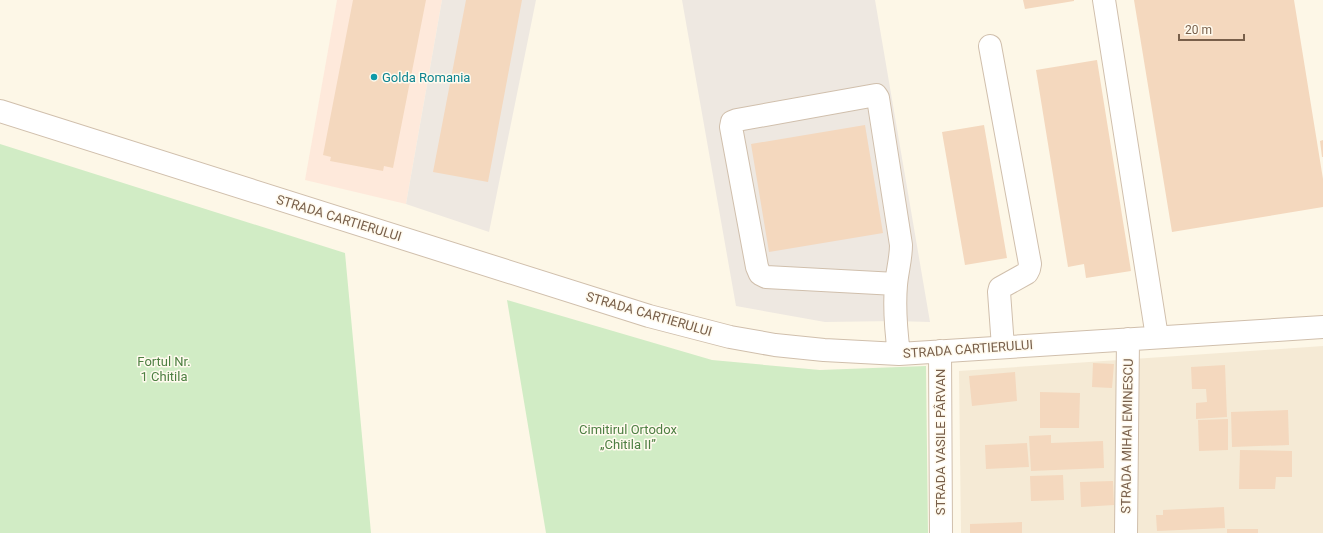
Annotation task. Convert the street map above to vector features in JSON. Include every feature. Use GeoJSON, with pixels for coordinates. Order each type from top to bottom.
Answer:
{"type":"FeatureCollection","features":[{"type":"Feature","properties":{"kind":"street"},"geometry":{"type":"LineString","coordinates":[[1104,0],[1157,337]]}},
{"type":"Feature","properties":{"kind":"street"},"geometry":{"type":"LineString","coordinates":[[990,46],[1030,264],[1026,273],[1000,288],[999,292],[1003,347]]}},
{"type":"Feature","properties":{"kind":"street"},"geometry":{"type":"LineString","coordinates":[[896,284],[766,277],[760,274],[757,267],[731,127],[732,122],[876,95],[878,98],[901,245],[901,258],[896,284],[895,321],[899,354]]}},
{"type":"Feature","properties":{"kind":"street","name":"STRADA CARTIERULUI"},"geometry":{"type":"LineString","coordinates":[[0,112],[649,316],[730,337],[824,350],[899,354],[1323,327]]}},
{"type":"Feature","properties":{"kind":"street","name":"STRADA MIHAI EMINESCU"},"geometry":{"type":"LineString","coordinates":[[1126,533],[1128,339]]}},
{"type":"Feature","properties":{"kind":"street","name":"STRADA VASILE PÂRVAN"},"geometry":{"type":"LineString","coordinates":[[940,352],[941,533]]}},
{"type":"Feature","properties":{"kind":"shaded area","name":"Golda Romania"},"geometry":{"type":"Polygon","coordinates":[[[337,0],[442,0],[406,204],[305,180],[337,0]]]}},
{"type":"Feature","properties":{"kind":"shaded area"},"geometry":{"type":"Polygon","coordinates":[[[442,0],[536,0],[489,232],[406,204],[442,0]]]}},
{"type":"Feature","properties":{"kind":"shaded area"},"geometry":{"type":"Polygon","coordinates":[[[682,0],[875,0],[930,322],[825,322],[736,306],[682,0]]]}},
{"type":"Feature","properties":{"kind":"shaded area"},"geometry":{"type":"Polygon","coordinates":[[[1323,346],[1323,533],[961,533],[959,371],[1323,346]]]}},
{"type":"Feature","properties":{"kind":"green space","name":"Fortul Nr. 1 Chitila"},"geometry":{"type":"Polygon","coordinates":[[[0,144],[345,253],[371,533],[0,533],[0,144]]]}},
{"type":"Feature","properties":{"kind":"green space","name":"Cimitirul Ortodox „Chitila II”"},"geometry":{"type":"Polygon","coordinates":[[[507,300],[712,360],[820,370],[926,366],[928,533],[546,533],[507,300]]]}},
{"type":"Feature","properties":{"kind":"building","name":"Golda Romania"},"geometry":{"type":"Polygon","coordinates":[[[353,0],[426,0],[393,168],[384,166],[383,171],[330,161],[331,157],[323,155],[353,0]]]}},
{"type":"Feature","properties":{"kind":"building"},"geometry":{"type":"Polygon","coordinates":[[[466,0],[522,0],[488,182],[433,172],[466,0]]]}},
{"type":"Feature","properties":{"kind":"building"},"geometry":{"type":"Polygon","coordinates":[[[1023,0],[1074,0],[1074,1],[1025,9],[1023,0]]]}},
{"type":"Feature","properties":{"kind":"building"},"geometry":{"type":"Polygon","coordinates":[[[1134,0],[1294,0],[1323,179],[1323,207],[1172,232],[1134,0]]]}},
{"type":"Feature","properties":{"kind":"building"},"geometry":{"type":"Polygon","coordinates":[[[1097,60],[1131,271],[1086,278],[1084,264],[1068,267],[1036,70],[1097,60]]]}},
{"type":"Feature","properties":{"kind":"building"},"geometry":{"type":"Polygon","coordinates":[[[865,125],[883,233],[769,252],[751,144],[865,125]]]}},
{"type":"Feature","properties":{"kind":"building"},"geometry":{"type":"Polygon","coordinates":[[[984,125],[1007,258],[965,265],[942,132],[984,125]]]}},
{"type":"Feature","properties":{"kind":"building"},"geometry":{"type":"Polygon","coordinates":[[[1323,140],[1323,157],[1322,157],[1320,141],[1323,140]]]}},
{"type":"Feature","properties":{"kind":"building"},"geometry":{"type":"Polygon","coordinates":[[[1093,363],[1114,364],[1112,388],[1092,387],[1093,363]]]}},
{"type":"Feature","properties":{"kind":"building"},"geometry":{"type":"Polygon","coordinates":[[[1225,365],[1227,417],[1196,419],[1196,403],[1207,402],[1206,389],[1192,389],[1191,367],[1225,365]]]}},
{"type":"Feature","properties":{"kind":"building"},"geometry":{"type":"Polygon","coordinates":[[[1015,372],[1017,401],[972,406],[969,376],[1015,372]]]}},
{"type":"Feature","properties":{"kind":"building"},"geometry":{"type":"Polygon","coordinates":[[[1040,392],[1080,393],[1079,428],[1040,428],[1040,392]]]}},
{"type":"Feature","properties":{"kind":"building"},"geometry":{"type":"Polygon","coordinates":[[[1288,410],[1289,445],[1232,447],[1231,412],[1288,410]]]}},
{"type":"Feature","properties":{"kind":"building"},"geometry":{"type":"Polygon","coordinates":[[[1228,419],[1228,450],[1199,451],[1198,420],[1228,419]]]}},
{"type":"Feature","properties":{"kind":"building"},"geometry":{"type":"Polygon","coordinates":[[[1051,435],[1051,443],[1103,441],[1104,468],[1031,471],[1029,436],[1051,435]]]}},
{"type":"Feature","properties":{"kind":"building"},"geometry":{"type":"Polygon","coordinates":[[[1027,443],[1029,467],[986,469],[985,445],[1027,443]]]}},
{"type":"Feature","properties":{"kind":"building"},"geometry":{"type":"Polygon","coordinates":[[[1240,450],[1292,451],[1292,477],[1276,477],[1275,489],[1239,489],[1240,450]]]}},
{"type":"Feature","properties":{"kind":"building"},"geometry":{"type":"Polygon","coordinates":[[[1063,475],[1064,500],[1031,501],[1030,476],[1063,475]]]}},
{"type":"Feature","properties":{"kind":"building"},"geometry":{"type":"Polygon","coordinates":[[[1113,481],[1114,505],[1081,507],[1080,482],[1113,481]]]}},
{"type":"Feature","properties":{"kind":"building"},"geometry":{"type":"Polygon","coordinates":[[[1224,507],[1225,528],[1157,531],[1156,515],[1163,515],[1163,510],[1224,507]]]}},
{"type":"Feature","properties":{"kind":"building"},"geometry":{"type":"Polygon","coordinates":[[[1022,522],[1022,533],[970,533],[970,524],[1022,522]]]}},
{"type":"Feature","properties":{"kind":"building"},"geometry":{"type":"Polygon","coordinates":[[[1227,529],[1258,529],[1258,533],[1227,533],[1227,529]]]}},
{"type":"Feature","properties":{"kind":"place","name":"Golda Romania"},"geometry":{"type":"Point","coordinates":[374,77]}}]}
